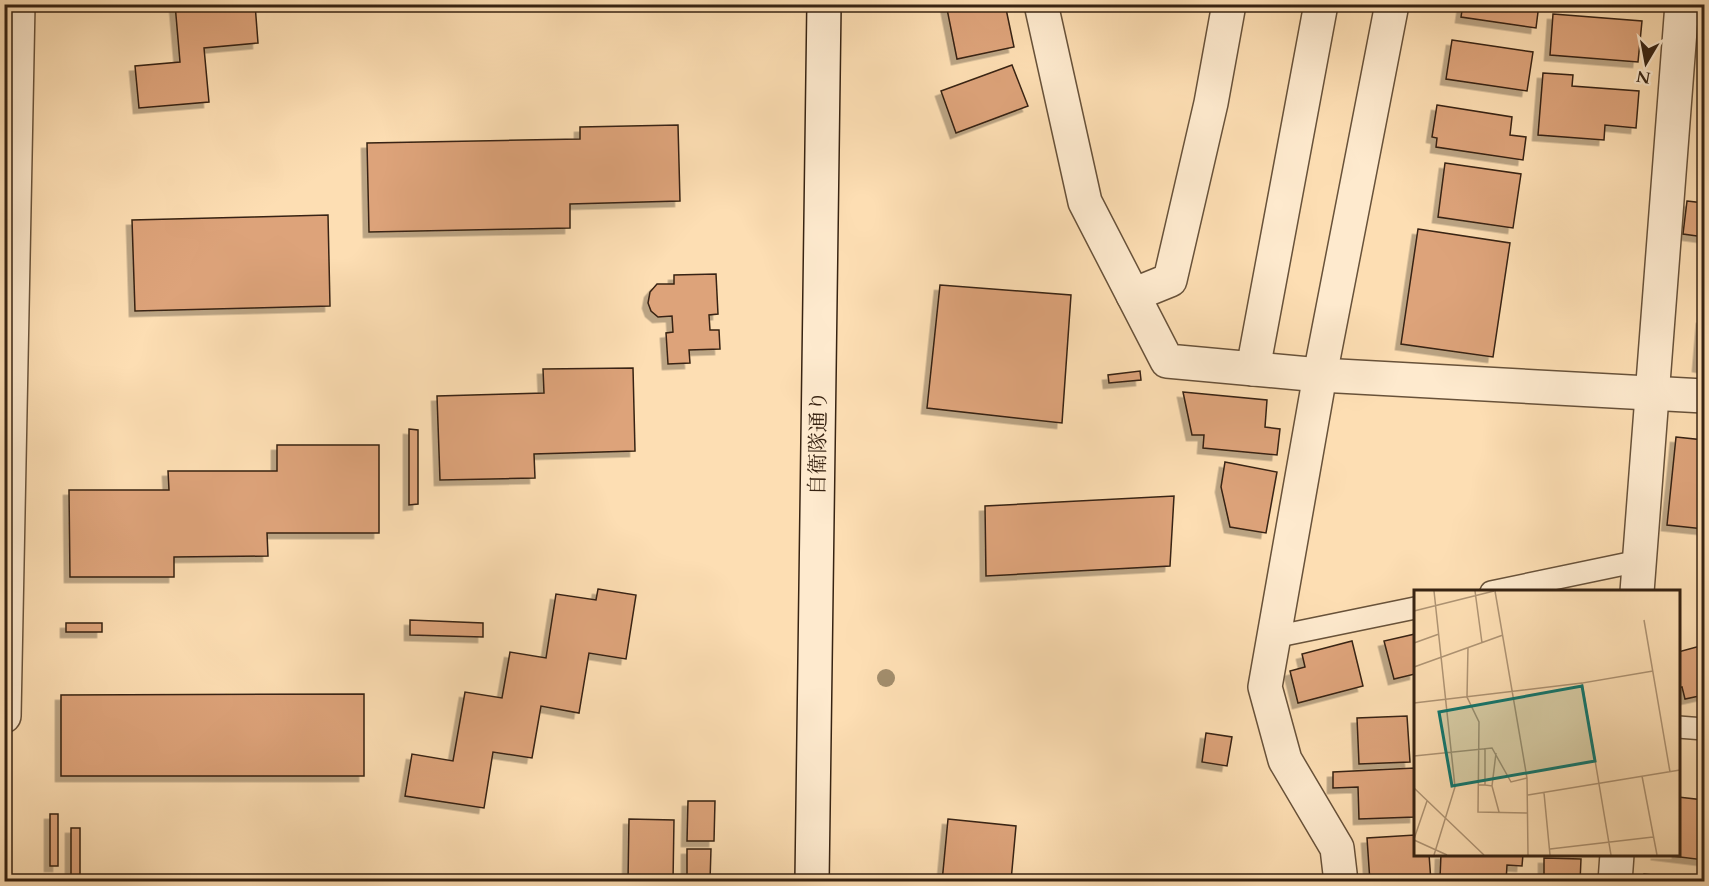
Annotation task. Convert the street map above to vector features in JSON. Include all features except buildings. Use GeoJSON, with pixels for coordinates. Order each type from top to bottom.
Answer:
{"type":"FeatureCollection","features":[{"type":"Feature","properties":{"kind":"street"},"geometry":{"type":"LineString","coordinates":[[4,716],[9,250],[18,4]]}},
{"type":"Feature","properties":{"kind":"street","name":"自衛隊通り"},"geometry":{"type":"LineString","coordinates":[[812,882],[824,4]]}},
{"type":"Feature","properties":{"kind":"street"},"geometry":{"type":"LineString","coordinates":[[1041,4],[1085,202],[1167,361],[1320,375],[1704,396]]}},
{"type":"Feature","properties":{"kind":"street"},"geometry":{"type":"LineString","coordinates":[[1133,294],[1170,280],[1211,103],[1229,4]]}},
{"type":"Feature","properties":{"kind":"street"},"geometry":{"type":"LineString","coordinates":[[1253,369],[1321,4]]}},
{"type":"Feature","properties":{"kind":"street"},"geometry":{"type":"LineString","coordinates":[[1341,882],[1337,848],[1286,760],[1265,687],[1320,375],[1392,4]]}},
{"type":"Feature","properties":{"kind":"street"},"geometry":{"type":"LineString","coordinates":[[1638,577],[1682,4]]}},
{"type":"Feature","properties":{"kind":"street"},"geometry":{"type":"LineString","coordinates":[[1615,882],[1617,856]]}},
{"type":"Feature","properties":{"kind":"lane"},"geometry":{"type":"LineString","coordinates":[[1511,590],[1638,577]]}},
{"type":"Feature","properties":{"kind":"lane"},"geometry":{"type":"LineString","coordinates":[[1274,637],[1414,608]]}},
{"type":"Feature","properties":{"kind":"lane"},"geometry":{"type":"LineString","coordinates":[[1679,727],[1704,729]]}}]}
